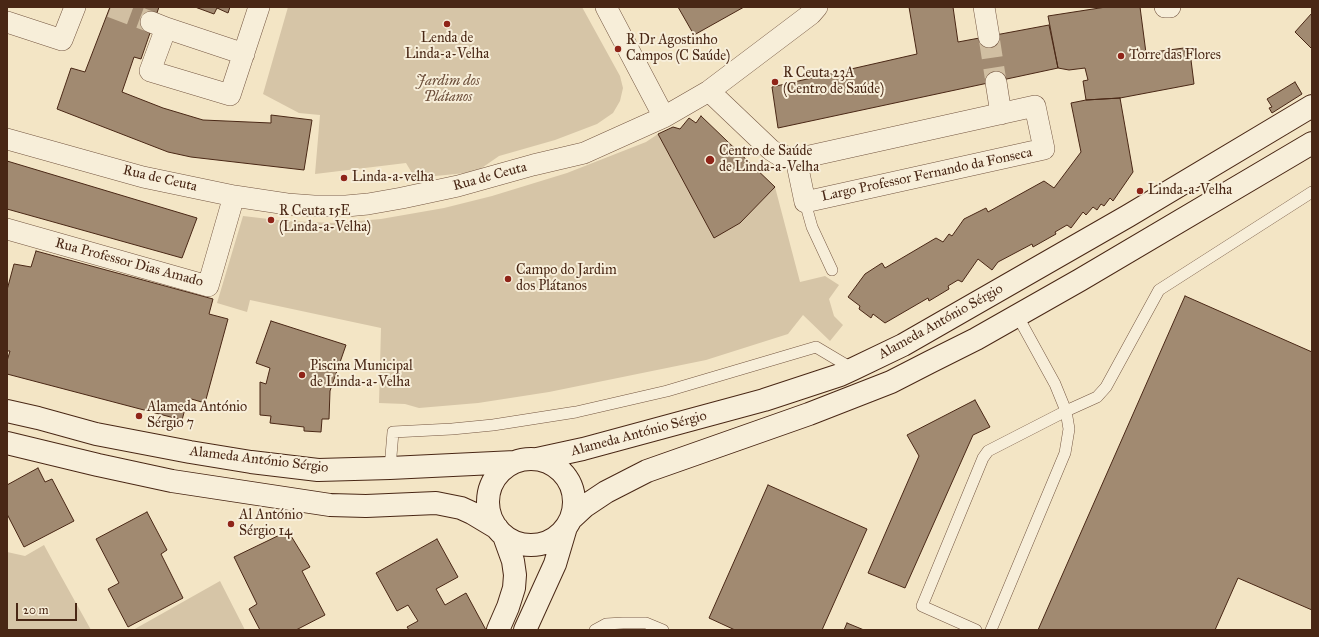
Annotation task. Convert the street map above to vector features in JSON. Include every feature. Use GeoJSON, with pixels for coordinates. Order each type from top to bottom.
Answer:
{"type":"FeatureCollection","features":[{"type":"Feature","properties":{"kind":"street"},"geometry":{"type":"LineString","coordinates":[[7,22],[62,40],[75,7]]}},
{"type":"Feature","properties":{"kind":"street"},"geometry":{"type":"LineString","coordinates":[[244,54],[159,25],[150,71],[230,95],[244,54],[259,7]]}},
{"type":"Feature","properties":{"kind":"street"},"geometry":{"type":"LineString","coordinates":[[606,7],[664,116]]}},
{"type":"Feature","properties":{"kind":"street","name":"Rua de Ceuta"},"geometry":{"type":"LineString","coordinates":[[7,139],[143,176],[234,196],[287,204],[314,206],[368,204],[458,186],[584,152],[664,116],[709,91],[811,14],[817,7]]}},
{"type":"Feature","properties":{"kind":"street"},"geometry":{"type":"LineString","coordinates":[[984,7],[989,36]]}},
{"type":"Feature","properties":{"kind":"street"},"geometry":{"type":"LineString","coordinates":[[1165,7],[1170,7]]}},
{"type":"Feature","properties":{"kind":"street"},"geometry":{"type":"LineString","coordinates":[[996,82],[1001,114]]}},
{"type":"Feature","properties":{"kind":"street","name":"Largo Professor Fernando da Fonseca"},"geometry":{"type":"LineString","coordinates":[[709,91],[771,150],[779,155],[796,159],[1035,106],[1044,149],[805,202],[796,159]]}},
{"type":"Feature","properties":{"kind":"street","name":"Alameda António Sérgio"},"geometry":{"type":"LineString","coordinates":[[537,459],[583,449],[764,400],[821,382],[852,369],[903,345],[1121,220],[1312,106]]}},
{"type":"Feature","properties":{"kind":"street","name":"Alameda António Sérgio"},"geometry":{"type":"LineString","coordinates":[[569,523],[585,506],[606,492],[646,471],[809,414],[883,385],[930,362],[1017,315],[1312,143]]}},
{"type":"Feature","properties":{"kind":"street","name":"Rua Professor Dias Amado"},"geometry":{"type":"LineString","coordinates":[[7,229],[208,286],[234,196]]}},
{"type":"Feature","properties":{"kind":"street","name":"Alameda António Sérgio"},"geometry":{"type":"LineString","coordinates":[[7,411],[96,434],[190,452],[251,462],[318,470],[515,462]]}},
{"type":"Feature","properties":{"kind":"street"},"geometry":{"type":"LineString","coordinates":[[7,443],[172,481],[330,505],[366,506],[436,503],[461,508],[472,513],[514,542],[526,545],[537,545],[549,542],[558,536],[569,523]]}},
{"type":"Feature","properties":{"kind":"street"},"geometry":{"type":"LineString","coordinates":[[498,630],[508,608],[514,588],[515,575],[513,561],[500,532],[490,516],[488,503],[490,490],[495,478],[504,468],[515,462],[526,459],[537,459],[550,463],[561,470],[569,480],[574,493],[574,506],[554,564],[525,630]]}},
{"type":"Feature","properties":{"kind":"lane"},"geometry":{"type":"LineString","coordinates":[[976,630],[922,606],[983,458],[988,451],[1066,410],[1097,397],[1106,387],[1159,290],[1312,192]]}},
{"type":"Feature","properties":{"kind":"lane"},"geometry":{"type":"LineString","coordinates":[[805,202],[812,226],[832,270]]}},
{"type":"Feature","properties":{"kind":"lane"},"geometry":{"type":"LineString","coordinates":[[991,630],[1065,453],[1069,429],[1066,410],[1055,384],[1017,315]]}},
{"type":"Feature","properties":{"kind":"lane"},"geometry":{"type":"LineString","coordinates":[[390,468],[393,432],[493,425],[576,412],[667,391],[816,347],[852,369]]}},
{"type":"Feature","properties":{"kind":"lane"},"geometry":{"type":"LineString","coordinates":[[595,630],[606,624],[663,630]]}},
{"type":"Feature","properties":{"kind":"green space","name":"Jardim dos Plátanos"},"geometry":{"type":"Polygon","coordinates":[[[288,7],[582,7],[620,76],[623,88],[620,101],[613,113],[597,124],[555,140],[499,156],[476,172],[415,178],[406,163],[315,174],[320,115],[299,113],[263,94],[288,7]]]}},
{"type":"Feature","properties":{"kind":"green space"},"geometry":{"type":"Polygon","coordinates":[[[658,134],[714,237],[740,223],[775,187],[800,282],[825,276],[839,285],[829,299],[834,316],[843,325],[830,341],[803,315],[788,334],[706,360],[549,392],[478,403],[419,408],[405,404],[379,403],[381,328],[250,300],[247,312],[217,303],[243,216],[286,221],[335,223],[381,219],[444,208],[492,196],[567,173],[646,142],[658,134]]]}},
{"type":"Feature","properties":{"kind":"green space"},"geometry":{"type":"Polygon","coordinates":[[[44,545],[91,630],[7,630],[7,552],[25,556],[44,545]]]}},
{"type":"Feature","properties":{"kind":"green space"},"geometry":{"type":"Polygon","coordinates":[[[220,581],[245,630],[133,630],[220,581]]]}},
{"type":"Feature","properties":{"kind":"building"},"geometry":{"type":"Polygon","coordinates":[[[110,7],[159,7],[141,59],[134,57],[122,92],[163,108],[203,120],[271,123],[271,115],[312,120],[304,170],[191,157],[168,152],[57,109],[71,68],[85,72],[110,7]]]}},
{"type":"Feature","properties":{"kind":"building"},"geometry":{"type":"Polygon","coordinates":[[[195,7],[230,7],[228,13],[217,8],[214,14],[195,7]]]}},
{"type":"Feature","properties":{"kind":"building"},"geometry":{"type":"Polygon","coordinates":[[[678,7],[744,7],[694,35],[678,7]]]}},
{"type":"Feature","properties":{"kind":"building"},"geometry":{"type":"Polygon","coordinates":[[[909,7],[953,7],[958,42],[1049,25],[1058,68],[778,128],[772,87],[917,54],[909,7]]]}},
{"type":"Feature","properties":{"kind":"building","name":"Torre das Flores"},"geometry":{"type":"Polygon","coordinates":[[[1106,7],[1140,7],[1146,53],[1184,48],[1187,60],[1191,60],[1194,84],[1120,98],[1086,100],[1083,81],[1088,80],[1085,68],[1069,70],[1058,68],[1048,16],[1106,7]]]}},
{"type":"Feature","properties":{"kind":"building"},"geometry":{"type":"Polygon","coordinates":[[[1312,13],[1312,49],[1295,32],[1312,13]]]}},
{"type":"Feature","properties":{"kind":"building"},"geometry":{"type":"Polygon","coordinates":[[[1295,82],[1302,94],[1272,113],[1269,108],[1272,107],[1267,99],[1295,82]]]}},
{"type":"Feature","properties":{"kind":"building"},"geometry":{"type":"Polygon","coordinates":[[[1120,98],[1133,172],[1113,201],[1110,198],[1104,206],[1101,204],[1097,210],[1093,207],[1086,215],[1083,212],[1071,228],[1067,225],[1055,232],[1056,234],[1033,247],[1032,244],[998,262],[992,270],[978,259],[962,282],[958,280],[948,286],[949,289],[929,301],[928,298],[885,323],[873,314],[871,318],[859,309],[860,306],[848,297],[865,274],[882,263],[885,268],[936,238],[943,242],[949,234],[952,236],[964,219],[986,208],[988,212],[1044,181],[1054,188],[1081,152],[1071,103],[1086,100],[1120,98]]]}},
{"type":"Feature","properties":{"kind":"building","name":"Centro de Saúde de Linda-a-Velha"},"geometry":{"type":"Polygon","coordinates":[[[701,116],[775,187],[740,223],[714,238],[658,134],[673,127],[680,129],[689,118],[696,123],[701,116]]]}},
{"type":"Feature","properties":{"kind":"building"},"geometry":{"type":"Polygon","coordinates":[[[7,161],[197,218],[182,258],[7,209],[7,161]]]}},
{"type":"Feature","properties":{"kind":"building"},"geometry":{"type":"Polygon","coordinates":[[[36,251],[213,299],[209,314],[228,319],[205,403],[188,398],[182,420],[7,374],[7,361],[10,351],[7,351],[7,290],[14,264],[31,267],[36,251]]]}},
{"type":"Feature","properties":{"kind":"building"},"geometry":{"type":"Polygon","coordinates":[[[1185,296],[1312,352],[1312,610],[1238,578],[1215,630],[1038,630],[1185,296]]]}},
{"type":"Feature","properties":{"kind":"building","name":"Piscina Municipal de Linda-a-Velha"},"geometry":{"type":"Polygon","coordinates":[[[271,321],[346,345],[330,391],[329,419],[322,419],[321,432],[304,431],[304,427],[270,423],[271,416],[260,415],[260,382],[266,384],[270,368],[256,363],[271,321]]]}},
{"type":"Feature","properties":{"kind":"building"},"geometry":{"type":"Polygon","coordinates":[[[975,400],[990,427],[973,435],[905,588],[868,573],[919,456],[907,435],[975,400]]]}},
{"type":"Feature","properties":{"kind":"building"},"geometry":{"type":"Polygon","coordinates":[[[38,468],[45,482],[52,479],[74,521],[24,547],[7,514],[7,485],[38,468]]]}},
{"type":"Feature","properties":{"kind":"building"},"geometry":{"type":"Polygon","coordinates":[[[768,485],[867,529],[822,630],[735,630],[709,618],[768,485]]]}},
{"type":"Feature","properties":{"kind":"building"},"geometry":{"type":"Polygon","coordinates":[[[147,512],[167,550],[161,554],[183,598],[128,627],[108,589],[119,583],[96,539],[147,512]]]}},
{"type":"Feature","properties":{"kind":"building"},"geometry":{"type":"Polygon","coordinates":[[[288,531],[310,567],[302,571],[325,615],[296,630],[260,630],[249,609],[257,604],[234,557],[288,531]]]}},
{"type":"Feature","properties":{"kind":"building"},"geometry":{"type":"Polygon","coordinates":[[[437,539],[458,577],[436,589],[445,605],[466,593],[486,630],[409,630],[407,627],[418,621],[408,605],[397,611],[376,573],[437,539]]]}},
{"type":"Feature","properties":{"kind":"building"},"geometry":{"type":"Polygon","coordinates":[[[847,623],[864,630],[844,630],[847,623]]]}},
{"type":"Feature","properties":{"kind":"tunnel"},"geometry":{"type":"LineString","coordinates":[[111,7],[151,22]]}},
{"type":"Feature","properties":{"kind":"tunnel"},"geometry":{"type":"LineString","coordinates":[[989,37],[996,82]]}},
{"type":"Feature","properties":{"kind":"place","name":"Lenda de Linda-a-Velha"},"geometry":{"type":"Point","coordinates":[447,24]}},
{"type":"Feature","properties":{"kind":"place","name":"R Dr Agostinho Campos (C Saúde)"},"geometry":{"type":"Point","coordinates":[618,49]}},
{"type":"Feature","properties":{"kind":"place","name":"Torre das Flores"},"geometry":{"type":"Point","coordinates":[1121,56]}},
{"type":"Feature","properties":{"kind":"place","name":"R Ceuta 23A (Centro de Saúde)"},"geometry":{"type":"Point","coordinates":[775,82]}},
{"type":"Feature","properties":{"kind":"place","name":"Centro de Saúde de Linda-a-Velha"},"geometry":{"type":"Point","coordinates":[710,160]}},
{"type":"Feature","properties":{"kind":"place","name":"Linda-a-velha"},"geometry":{"type":"Point","coordinates":[344,178]}},
{"type":"Feature","properties":{"kind":"place","name":"Linda-a-Velha"},"geometry":{"type":"Point","coordinates":[1140,191]}},
{"type":"Feature","properties":{"kind":"place","name":"R Ceuta 15E (Linda-a-Velha)"},"geometry":{"type":"Point","coordinates":[271,220]}},
{"type":"Feature","properties":{"kind":"place","name":"Campo do Jardim dos Plátanos"},"geometry":{"type":"Point","coordinates":[508,279]}},
{"type":"Feature","properties":{"kind":"place","name":"Piscina Municipal de Linda-a-Velha"},"geometry":{"type":"Point","coordinates":[302,375]}},
{"type":"Feature","properties":{"kind":"place","name":"Alameda António Sérgio 7"},"geometry":{"type":"Point","coordinates":[139,416]}},
{"type":"Feature","properties":{"kind":"place","name":"Al António Sérgio 14"},"geometry":{"type":"Point","coordinates":[231,524]}}]}
